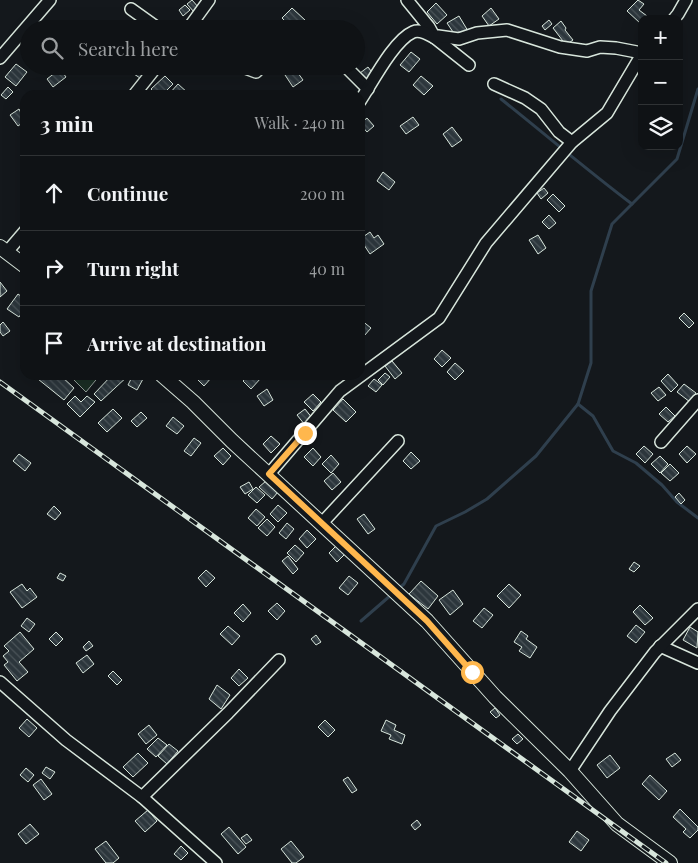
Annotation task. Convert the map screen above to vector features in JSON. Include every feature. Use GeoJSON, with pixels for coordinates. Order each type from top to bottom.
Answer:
{"type":"FeatureCollection","features":[{"type":"Feature","properties":{"kind":"main road"},"geometry":{"type":"LineString","coordinates":[[3,249],[20,262]]}},
{"type":"Feature","properties":{"kind":"main road"},"geometry":{"type":"LineString","coordinates":[[168,380],[427,621],[495,697],[570,771],[616,824],[670,863]]}},
{"type":"Feature","properties":{"kind":"street"},"geometry":{"type":"LineString","coordinates":[[33,20],[50,0]]}},
{"type":"Feature","properties":{"kind":"street"},"geometry":{"type":"LineString","coordinates":[[195,20],[209,0]]}},
{"type":"Feature","properties":{"kind":"street"},"geometry":{"type":"LineString","coordinates":[[407,0],[429,27],[435,38]]}},
{"type":"Feature","properties":{"kind":"street"},"geometry":{"type":"LineString","coordinates":[[677,15],[686,0]]}},
{"type":"Feature","properties":{"kind":"street"},"geometry":{"type":"LineString","coordinates":[[130,9],[146,20]]}},
{"type":"Feature","properties":{"kind":"street"},"geometry":{"type":"LineString","coordinates":[[435,38],[438,36],[459,39],[477,33],[507,30],[560,47],[587,51],[600,47],[616,48],[638,52]]}},
{"type":"Feature","properties":{"kind":"street"},"geometry":{"type":"LineString","coordinates":[[365,94],[393,50],[404,38],[413,32],[421,31],[435,38],[469,65]]}},
{"type":"Feature","properties":{"kind":"street"},"geometry":{"type":"LineString","coordinates":[[0,58],[20,35]]}},
{"type":"Feature","properties":{"kind":"street"},"geometry":{"type":"LineString","coordinates":[[365,373],[439,318],[486,243],[513,214],[572,142],[607,113],[638,60]]}},
{"type":"Feature","properties":{"kind":"street"},"geometry":{"type":"LineString","coordinates":[[138,90],[150,75]]}},
{"type":"Feature","properties":{"kind":"street"},"geometry":{"type":"LineString","coordinates":[[354,75],[368,89]]}},
{"type":"Feature","properties":{"kind":"street"},"geometry":{"type":"LineString","coordinates":[[494,84],[525,98],[541,109],[558,132],[572,142]]}},
{"type":"Feature","properties":{"kind":"street"},"geometry":{"type":"LineString","coordinates":[[3,249],[20,235]]}},
{"type":"Feature","properties":{"kind":"street"},"geometry":{"type":"LineString","coordinates":[[269,474],[340,392],[356,380]]}},
{"type":"Feature","properties":{"kind":"street"},"geometry":{"type":"LineString","coordinates":[[661,442],[698,400]]}},
{"type":"Feature","properties":{"kind":"street"},"geometry":{"type":"LineString","coordinates":[[322,523],[398,441]]}},
{"type":"Feature","properties":{"kind":"street"},"geometry":{"type":"LineString","coordinates":[[570,771],[610,711],[660,646],[698,609]]}},
{"type":"Feature","properties":{"kind":"street"},"geometry":{"type":"LineString","coordinates":[[660,646],[698,663]]}},
{"type":"Feature","properties":{"kind":"street"},"geometry":{"type":"LineString","coordinates":[[142,797],[228,714],[279,660]]}},
{"type":"Feature","properties":{"kind":"street"},"geometry":{"type":"LineString","coordinates":[[0,682],[66,740],[142,797],[216,863]]}},
{"type":"Feature","properties":{"kind":"green space"},"geometry":{"type":"Polygon","coordinates":[[[74,380],[96,380],[86,392],[74,380]]]}},
{"type":"Feature","properties":{"kind":"building"},"geometry":{"type":"Polygon","coordinates":[[[192,0],[199,8],[194,12],[187,4],[192,0]]]}},
{"type":"Feature","properties":{"kind":"building"},"geometry":{"type":"Polygon","coordinates":[[[638,0],[644,4],[639,10],[646,15],[638,15],[638,21],[627,11],[638,0]]]}},
{"type":"Feature","properties":{"kind":"building"},"geometry":{"type":"Polygon","coordinates":[[[436,3],[447,15],[437,24],[427,12],[436,3]]]}},
{"type":"Feature","properties":{"kind":"building"},"geometry":{"type":"Polygon","coordinates":[[[185,5],[190,10],[183,16],[179,10],[185,5]]]}},
{"type":"Feature","properties":{"kind":"building"},"geometry":{"type":"Polygon","coordinates":[[[292,8],[305,20],[284,20],[282,18],[292,8]]]}},
{"type":"Feature","properties":{"kind":"building"},"geometry":{"type":"Polygon","coordinates":[[[491,8],[499,19],[489,26],[482,16],[491,8]]]}},
{"type":"Feature","properties":{"kind":"building"},"geometry":{"type":"Polygon","coordinates":[[[459,16],[468,31],[457,38],[447,23],[459,16]]]}},
{"type":"Feature","properties":{"kind":"building"},"geometry":{"type":"Polygon","coordinates":[[[549,20],[552,24],[545,30],[542,26],[549,20]]]}},
{"type":"Feature","properties":{"kind":"building"},"geometry":{"type":"Polygon","coordinates":[[[561,21],[573,40],[566,45],[553,28],[561,21]]]}},
{"type":"Feature","properties":{"kind":"building"},"geometry":{"type":"Polygon","coordinates":[[[411,52],[420,59],[409,72],[400,65],[411,52]]]}},
{"type":"Feature","properties":{"kind":"building"},"geometry":{"type":"Polygon","coordinates":[[[16,64],[20,67],[20,75],[25,75],[16,86],[5,77],[16,64]]]}},
{"type":"Feature","properties":{"kind":"building"},"geometry":{"type":"Polygon","coordinates":[[[368,67],[374,75],[366,81],[362,75],[365,75],[365,69],[368,67]]]}},
{"type":"Feature","properties":{"kind":"building"},"geometry":{"type":"Polygon","coordinates":[[[52,75],[64,75],[66,77],[53,87],[47,79],[52,75]]]}},
{"type":"Feature","properties":{"kind":"building"},"geometry":{"type":"Polygon","coordinates":[[[136,75],[147,75],[143,80],[136,75]]]}},
{"type":"Feature","properties":{"kind":"building"},"geometry":{"type":"Polygon","coordinates":[[[285,75],[299,75],[303,80],[293,87],[285,75]]]}},
{"type":"Feature","properties":{"kind":"building"},"geometry":{"type":"Polygon","coordinates":[[[165,76],[173,84],[167,90],[151,89],[165,76]]]}},
{"type":"Feature","properties":{"kind":"building"},"geometry":{"type":"Polygon","coordinates":[[[421,76],[433,86],[424,95],[413,85],[421,76]]]}},
{"type":"Feature","properties":{"kind":"building"},"geometry":{"type":"Polygon","coordinates":[[[178,84],[185,90],[173,90],[178,84]]]}},
{"type":"Feature","properties":{"kind":"building"},"geometry":{"type":"Polygon","coordinates":[[[8,87],[13,92],[6,99],[1,95],[8,87]]]}},
{"type":"Feature","properties":{"kind":"building"},"geometry":{"type":"Polygon","coordinates":[[[19,109],[20,125],[18,126],[10,115],[19,109]]]}},
{"type":"Feature","properties":{"kind":"building"},"geometry":{"type":"Polygon","coordinates":[[[413,117],[419,125],[406,134],[400,126],[413,117]]]}},
{"type":"Feature","properties":{"kind":"building"},"geometry":{"type":"Polygon","coordinates":[[[367,118],[374,126],[367,132],[365,130],[365,120],[367,118]]]}},
{"type":"Feature","properties":{"kind":"building"},"geometry":{"type":"Polygon","coordinates":[[[452,127],[462,140],[452,147],[443,134],[452,127]]]}},
{"type":"Feature","properties":{"kind":"building"},"geometry":{"type":"Polygon","coordinates":[[[383,172],[395,182],[389,190],[377,181],[383,172]]]}},
{"type":"Feature","properties":{"kind":"building"},"geometry":{"type":"Polygon","coordinates":[[[544,188],[548,193],[541,199],[537,193],[544,188]]]}},
{"type":"Feature","properties":{"kind":"building"},"geometry":{"type":"Polygon","coordinates":[[[553,194],[565,206],[559,212],[547,200],[553,194]]]}},
{"type":"Feature","properties":{"kind":"building"},"geometry":{"type":"Polygon","coordinates":[[[549,215],[556,223],[549,229],[542,222],[549,215]]]}},
{"type":"Feature","properties":{"kind":"building"},"geometry":{"type":"Polygon","coordinates":[[[370,232],[374,238],[378,235],[384,244],[370,254],[365,246],[365,236],[370,232]]]}},
{"type":"Feature","properties":{"kind":"building"},"geometry":{"type":"Polygon","coordinates":[[[538,235],[546,248],[538,254],[529,240],[538,235]]]}},
{"type":"Feature","properties":{"kind":"building"},"geometry":{"type":"Polygon","coordinates":[[[0,282],[7,291],[0,297],[0,282]]]}},
{"type":"Feature","properties":{"kind":"building"},"geometry":{"type":"Polygon","coordinates":[[[18,294],[20,295],[19,317],[7,309],[18,294]]]}},
{"type":"Feature","properties":{"kind":"building"},"geometry":{"type":"Polygon","coordinates":[[[684,313],[694,323],[689,328],[679,318],[684,313]]]}},
{"type":"Feature","properties":{"kind":"building"},"geometry":{"type":"Polygon","coordinates":[[[3,322],[10,331],[3,336],[0,332],[0,325],[3,322]]]}},
{"type":"Feature","properties":{"kind":"building"},"geometry":{"type":"Polygon","coordinates":[[[365,323],[371,328],[365,335],[365,323]]]}},
{"type":"Feature","properties":{"kind":"building"},"geometry":{"type":"Polygon","coordinates":[[[442,350],[451,358],[442,367],[434,359],[442,350]]]}},
{"type":"Feature","properties":{"kind":"building"},"geometry":{"type":"Polygon","coordinates":[[[392,361],[402,373],[395,379],[385,366],[392,361]]]}},
{"type":"Feature","properties":{"kind":"building"},"geometry":{"type":"Polygon","coordinates":[[[455,363],[464,371],[455,380],[447,372],[455,363]]]}},
{"type":"Feature","properties":{"kind":"building"},"geometry":{"type":"Polygon","coordinates":[[[385,373],[390,377],[383,385],[378,380],[385,373]]]}},
{"type":"Feature","properties":{"kind":"building"},"geometry":{"type":"Polygon","coordinates":[[[668,374],[678,385],[671,392],[661,381],[668,374]]]}},
{"type":"Feature","properties":{"kind":"building"},"geometry":{"type":"Polygon","coordinates":[[[374,379],[382,385],[376,392],[368,386],[374,379]]]}},
{"type":"Feature","properties":{"kind":"building"},"geometry":{"type":"Polygon","coordinates":[[[39,380],[65,380],[74,388],[64,400],[39,380]]]}},
{"type":"Feature","properties":{"kind":"building"},"geometry":{"type":"Polygon","coordinates":[[[107,380],[124,380],[101,401],[94,394],[107,380]]]}},
{"type":"Feature","properties":{"kind":"building"},"geometry":{"type":"Polygon","coordinates":[[[130,380],[142,380],[137,390],[128,385],[130,380]]]}},
{"type":"Feature","properties":{"kind":"building"},"geometry":{"type":"Polygon","coordinates":[[[198,380],[209,380],[204,386],[198,380]]]}},
{"type":"Feature","properties":{"kind":"building"},"geometry":{"type":"Polygon","coordinates":[[[244,380],[259,380],[251,389],[244,380]]]}},
{"type":"Feature","properties":{"kind":"building"},"geometry":{"type":"Polygon","coordinates":[[[684,384],[696,393],[690,402],[677,392],[684,384]]]}},
{"type":"Feature","properties":{"kind":"building"},"geometry":{"type":"Polygon","coordinates":[[[659,387],[666,395],[658,401],[651,393],[659,387]]]}},
{"type":"Feature","properties":{"kind":"building"},"geometry":{"type":"Polygon","coordinates":[[[267,389],[273,400],[264,406],[257,396],[267,389]]]}},
{"type":"Feature","properties":{"kind":"building"},"geometry":{"type":"Polygon","coordinates":[[[313,394],[321,402],[313,411],[304,402],[313,394]]]}},
{"type":"Feature","properties":{"kind":"building"},"geometry":{"type":"Polygon","coordinates":[[[75,396],[81,402],[87,396],[95,402],[80,417],[67,404],[75,396]]]}},
{"type":"Feature","properties":{"kind":"building"},"geometry":{"type":"Polygon","coordinates":[[[343,399],[356,412],[346,422],[333,410],[343,399]]]}},
{"type":"Feature","properties":{"kind":"building"},"geometry":{"type":"Polygon","coordinates":[[[666,407],[675,416],[668,422],[659,414],[666,407]]]}},
{"type":"Feature","properties":{"kind":"building"},"geometry":{"type":"Polygon","coordinates":[[[113,409],[122,418],[107,432],[98,423],[113,409]]]}},
{"type":"Feature","properties":{"kind":"building"},"geometry":{"type":"Polygon","coordinates":[[[305,409],[313,419],[305,425],[297,415],[305,409]]]}},
{"type":"Feature","properties":{"kind":"building"},"geometry":{"type":"Polygon","coordinates":[[[141,412],[147,418],[137,427],[131,421],[141,412]]]}},
{"type":"Feature","properties":{"kind":"building"},"geometry":{"type":"Polygon","coordinates":[[[173,417],[184,426],[177,434],[166,426],[173,417]]]}},
{"type":"Feature","properties":{"kind":"building"},"geometry":{"type":"Polygon","coordinates":[[[271,436],[280,444],[271,453],[263,444],[271,436]]]}},
{"type":"Feature","properties":{"kind":"building"},"geometry":{"type":"Polygon","coordinates":[[[194,438],[201,443],[191,456],[184,451],[194,438]]]}},
{"type":"Feature","properties":{"kind":"building"},"geometry":{"type":"Polygon","coordinates":[[[644,446],[653,454],[645,463],[636,454],[644,446]]]}},
{"type":"Feature","properties":{"kind":"building"},"geometry":{"type":"Polygon","coordinates":[[[687,446],[696,454],[687,463],[679,454],[687,446]]]}},
{"type":"Feature","properties":{"kind":"building"},"geometry":{"type":"Polygon","coordinates":[[[223,448],[231,456],[223,465],[214,456],[223,448]]]}},
{"type":"Feature","properties":{"kind":"building"},"geometry":{"type":"Polygon","coordinates":[[[313,448],[321,457],[313,466],[304,457],[313,448]]]}},
{"type":"Feature","properties":{"kind":"building"},"geometry":{"type":"Polygon","coordinates":[[[411,452],[420,461],[411,469],[403,461],[411,452]]]}},
{"type":"Feature","properties":{"kind":"building"},"geometry":{"type":"Polygon","coordinates":[[[19,454],[31,463],[25,471],[13,461],[19,454]]]}},
{"type":"Feature","properties":{"kind":"building"},"geometry":{"type":"Polygon","coordinates":[[[331,455],[339,464],[331,473],[322,464],[331,455]]]}},
{"type":"Feature","properties":{"kind":"building"},"geometry":{"type":"Polygon","coordinates":[[[660,456],[668,464],[660,473],[651,464],[660,456]]]}},
{"type":"Feature","properties":{"kind":"building"},"geometry":{"type":"Polygon","coordinates":[[[670,464],[679,473],[670,481],[661,473],[670,464]]]}},
{"type":"Feature","properties":{"kind":"building"},"geometry":{"type":"Polygon","coordinates":[[[333,473],[341,482],[332,490],[324,481],[333,473]]]}},
{"type":"Feature","properties":{"kind":"building"},"geometry":{"type":"Polygon","coordinates":[[[266,481],[278,492],[272,499],[259,487],[266,481]]]}},
{"type":"Feature","properties":{"kind":"building"},"geometry":{"type":"Polygon","coordinates":[[[249,482],[253,489],[245,494],[240,487],[249,482]]]}},
{"type":"Feature","properties":{"kind":"building"},"geometry":{"type":"Polygon","coordinates":[[[256,487],[265,495],[257,503],[248,495],[256,487]]]}},
{"type":"Feature","properties":{"kind":"building"},"geometry":{"type":"Polygon","coordinates":[[[679,493],[685,500],[681,504],[675,497],[679,493]]]}},
{"type":"Feature","properties":{"kind":"building"},"geometry":{"type":"Polygon","coordinates":[[[278,505],[287,513],[278,522],[270,514],[278,505]]]}},
{"type":"Feature","properties":{"kind":"building"},"geometry":{"type":"Polygon","coordinates":[[[54,506],[61,513],[55,520],[47,514],[54,506]]]}},
{"type":"Feature","properties":{"kind":"building"},"geometry":{"type":"Polygon","coordinates":[[[256,509],[265,517],[257,526],[248,518],[256,509]]]}},
{"type":"Feature","properties":{"kind":"building"},"geometry":{"type":"Polygon","coordinates":[[[364,514],[375,529],[368,534],[357,519],[364,514]]]}},
{"type":"Feature","properties":{"kind":"building"},"geometry":{"type":"Polygon","coordinates":[[[267,519],[275,527],[267,536],[258,528],[267,519]]]}},
{"type":"Feature","properties":{"kind":"building"},"geometry":{"type":"Polygon","coordinates":[[[287,523],[294,529],[286,539],[279,533],[287,523]]]}},
{"type":"Feature","properties":{"kind":"building"},"geometry":{"type":"Polygon","coordinates":[[[307,530],[316,539],[307,548],[299,539],[307,530]]]}},
{"type":"Feature","properties":{"kind":"building"},"geometry":{"type":"Polygon","coordinates":[[[295,545],[304,553],[296,562],[287,553],[295,545]]]}},
{"type":"Feature","properties":{"kind":"building"},"geometry":{"type":"Polygon","coordinates":[[[337,545],[346,553],[337,562],[329,553],[337,545]]]}},
{"type":"Feature","properties":{"kind":"building"},"geometry":{"type":"Polygon","coordinates":[[[288,556],[298,569],[293,574],[282,561],[288,556]]]}},
{"type":"Feature","properties":{"kind":"building"},"geometry":{"type":"Polygon","coordinates":[[[634,562],[640,566],[634,572],[629,569],[634,562]]]}},
{"type":"Feature","properties":{"kind":"building"},"geometry":{"type":"Polygon","coordinates":[[[206,570],[215,578],[206,587],[198,578],[206,570]]]}},
{"type":"Feature","properties":{"kind":"building"},"geometry":{"type":"Polygon","coordinates":[[[60,573],[66,576],[63,581],[57,578],[60,573]]]}},
{"type":"Feature","properties":{"kind":"building"},"geometry":{"type":"Polygon","coordinates":[[[349,576],[358,583],[348,595],[339,588],[349,576]]]}},
{"type":"Feature","properties":{"kind":"building"},"geometry":{"type":"Polygon","coordinates":[[[421,581],[438,596],[428,609],[409,594],[421,581]]]}},
{"type":"Feature","properties":{"kind":"building"},"geometry":{"type":"Polygon","coordinates":[[[22,584],[27,591],[30,588],[37,597],[22,608],[10,592],[22,584]]]}},
{"type":"Feature","properties":{"kind":"building"},"geometry":{"type":"Polygon","coordinates":[[[509,584],[521,595],[509,608],[497,596],[509,584]]]}},
{"type":"Feature","properties":{"kind":"building"},"geometry":{"type":"Polygon","coordinates":[[[453,590],[463,604],[450,615],[439,600],[453,590]]]}},
{"type":"Feature","properties":{"kind":"building"},"geometry":{"type":"Polygon","coordinates":[[[277,603],[285,611],[277,620],[268,611],[277,603]]]}},
{"type":"Feature","properties":{"kind":"building"},"geometry":{"type":"Polygon","coordinates":[[[243,604],[251,613],[243,622],[234,613],[243,604]]]}},
{"type":"Feature","properties":{"kind":"building"},"geometry":{"type":"Polygon","coordinates":[[[640,605],[653,618],[645,625],[633,612],[640,605]]]}},
{"type":"Feature","properties":{"kind":"building"},"geometry":{"type":"Polygon","coordinates":[[[484,608],[493,615],[482,628],[473,621],[484,608]]]}},
{"type":"Feature","properties":{"kind":"building"},"geometry":{"type":"Polygon","coordinates":[[[27,618],[35,624],[29,632],[21,626],[27,618]]]}},
{"type":"Feature","properties":{"kind":"building"},"geometry":{"type":"Polygon","coordinates":[[[636,625],[645,632],[636,643],[627,636],[636,625]]]}},
{"type":"Feature","properties":{"kind":"building"},"geometry":{"type":"Polygon","coordinates":[[[228,626],[240,636],[232,645],[220,634],[228,626]]]}},
{"type":"Feature","properties":{"kind":"building"},"geometry":{"type":"Polygon","coordinates":[[[690,627],[698,632],[697,648],[683,640],[690,627]]]}},
{"type":"Feature","properties":{"kind":"building"},"geometry":{"type":"Polygon","coordinates":[[[521,631],[528,636],[526,639],[537,647],[530,658],[519,651],[522,647],[514,642],[521,631]]]}},
{"type":"Feature","properties":{"kind":"building"},"geometry":{"type":"Polygon","coordinates":[[[20,632],[34,649],[19,662],[28,672],[17,681],[4,665],[8,662],[3,656],[9,651],[4,646],[20,632]]]}},
{"type":"Feature","properties":{"kind":"building"},"geometry":{"type":"Polygon","coordinates":[[[56,632],[63,639],[56,646],[49,639],[56,632]]]}},
{"type":"Feature","properties":{"kind":"building"},"geometry":{"type":"Polygon","coordinates":[[[316,635],[321,642],[316,645],[311,639],[316,635]]]}},
{"type":"Feature","properties":{"kind":"building"},"geometry":{"type":"Polygon","coordinates":[[[89,641],[93,646],[86,651],[83,647],[89,641]]]}},
{"type":"Feature","properties":{"kind":"building"},"geometry":{"type":"Polygon","coordinates":[[[87,655],[94,664],[83,673],[76,663],[87,655]]]}},
{"type":"Feature","properties":{"kind":"building"},"geometry":{"type":"Polygon","coordinates":[[[239,669],[248,678],[239,686],[231,678],[239,669]]]}},
{"type":"Feature","properties":{"kind":"building"},"geometry":{"type":"Polygon","coordinates":[[[113,671],[122,680],[117,685],[108,676],[113,671]]]}},
{"type":"Feature","properties":{"kind":"building"},"geometry":{"type":"Polygon","coordinates":[[[217,685],[230,695],[221,709],[209,699],[217,685]]]}},
{"type":"Feature","properties":{"kind":"building"},"geometry":{"type":"Polygon","coordinates":[[[495,708],[500,715],[496,718],[490,712],[495,708]]]}},
{"type":"Feature","properties":{"kind":"building"},"geometry":{"type":"Polygon","coordinates":[[[27,719],[37,728],[29,737],[19,728],[27,719]]]}},
{"type":"Feature","properties":{"kind":"building"},"geometry":{"type":"Polygon","coordinates":[[[325,720],[335,730],[328,737],[318,727],[325,720]]]}},
{"type":"Feature","properties":{"kind":"building"},"geometry":{"type":"Polygon","coordinates":[[[386,720],[396,725],[394,730],[405,735],[402,744],[389,739],[391,735],[381,731],[386,720]]]}},
{"type":"Feature","properties":{"kind":"building"},"geometry":{"type":"Polygon","coordinates":[[[149,725],[157,735],[146,744],[138,734],[149,725]]]}},
{"type":"Feature","properties":{"kind":"building"},"geometry":{"type":"Polygon","coordinates":[[[518,734],[523,739],[517,744],[512,739],[518,734]]]}},
{"type":"Feature","properties":{"kind":"building"},"geometry":{"type":"Polygon","coordinates":[[[158,738],[167,745],[156,757],[147,749],[158,738]]]}},
{"type":"Feature","properties":{"kind":"building"},"geometry":{"type":"Polygon","coordinates":[[[169,744],[178,751],[167,764],[158,756],[169,744]]]}},
{"type":"Feature","properties":{"kind":"building"},"geometry":{"type":"Polygon","coordinates":[[[138,753],[148,763],[133,777],[123,767],[138,753]]]}},
{"type":"Feature","properties":{"kind":"building"},"geometry":{"type":"Polygon","coordinates":[[[675,753],[681,760],[672,767],[666,759],[675,753]]]}},
{"type":"Feature","properties":{"kind":"building"},"geometry":{"type":"Polygon","coordinates":[[[610,755],[620,768],[607,778],[597,765],[610,755]]]}},
{"type":"Feature","properties":{"kind":"building"},"geometry":{"type":"Polygon","coordinates":[[[46,767],[55,772],[50,779],[42,773],[46,767]]]}},
{"type":"Feature","properties":{"kind":"building"},"geometry":{"type":"Polygon","coordinates":[[[26,768],[34,775],[28,782],[20,775],[26,768]]]}},
{"type":"Feature","properties":{"kind":"building"},"geometry":{"type":"Polygon","coordinates":[[[650,775],[667,791],[659,800],[642,784],[650,775]]]}},
{"type":"Feature","properties":{"kind":"building"},"geometry":{"type":"Polygon","coordinates":[[[348,777],[357,790],[352,793],[343,780],[348,777]]]}},
{"type":"Feature","properties":{"kind":"building"},"geometry":{"type":"Polygon","coordinates":[[[41,779],[52,794],[44,800],[33,785],[41,779]]]}},
{"type":"Feature","properties":{"kind":"building"},"geometry":{"type":"Polygon","coordinates":[[[680,809],[698,827],[698,830],[690,838],[683,832],[686,829],[673,817],[680,809]]]}},
{"type":"Feature","properties":{"kind":"building"},"geometry":{"type":"Polygon","coordinates":[[[148,810],[157,821],[145,832],[135,821],[148,810]]]}},
{"type":"Feature","properties":{"kind":"building"},"geometry":{"type":"Polygon","coordinates":[[[417,820],[421,825],[415,830],[411,825],[417,820]]]}},
{"type":"Feature","properties":{"kind":"building"},"geometry":{"type":"Polygon","coordinates":[[[30,824],[39,834],[26,844],[18,834],[30,824]]]}},
{"type":"Feature","properties":{"kind":"building"},"geometry":{"type":"Polygon","coordinates":[[[229,827],[246,847],[238,854],[221,834],[229,827]]]}},
{"type":"Feature","properties":{"kind":"building"},"geometry":{"type":"Polygon","coordinates":[[[577,831],[589,840],[581,851],[569,842],[577,831]]]}},
{"type":"Feature","properties":{"kind":"building"},"geometry":{"type":"Polygon","coordinates":[[[247,834],[252,840],[246,844],[241,838],[247,834]]]}},
{"type":"Feature","properties":{"kind":"building"},"geometry":{"type":"Polygon","coordinates":[[[106,841],[119,858],[113,863],[106,863],[95,849],[106,841]]]}},
{"type":"Feature","properties":{"kind":"building"},"geometry":{"type":"Polygon","coordinates":[[[291,841],[304,857],[296,863],[292,863],[281,849],[291,841]]]}},
{"type":"Feature","properties":{"kind":"building"},"geometry":{"type":"Polygon","coordinates":[[[181,846],[188,853],[181,860],[174,854],[181,846]]]}},
{"type":"Feature","properties":{"kind":"waterway"},"geometry":{"type":"LineString","coordinates":[[398,589],[404,584],[436,526],[487,499],[536,456],[578,404],[591,363],[591,291],[612,224],[677,159],[698,89]]}},
{"type":"Feature","properties":{"kind":"waterway"},"geometry":{"type":"LineString","coordinates":[[501,99],[632,204]]}},
{"type":"Feature","properties":{"kind":"waterway"},"geometry":{"type":"LineString","coordinates":[[578,404],[593,416],[613,451],[636,463],[662,485],[677,502],[698,518]]}},
{"type":"Feature","properties":{"kind":"waterway"},"geometry":{"type":"LineString","coordinates":[[361,621],[391,595]]}},
{"type":"Feature","properties":{"kind":"railway"},"geometry":{"type":"LineString","coordinates":[[0,382],[666,863]]}},
{"type":"Feature","properties":{"kind":"route"},"geometry":{"type":"LineString","coordinates":[[305,433],[269,474],[427,621],[472,672]]}}]}
